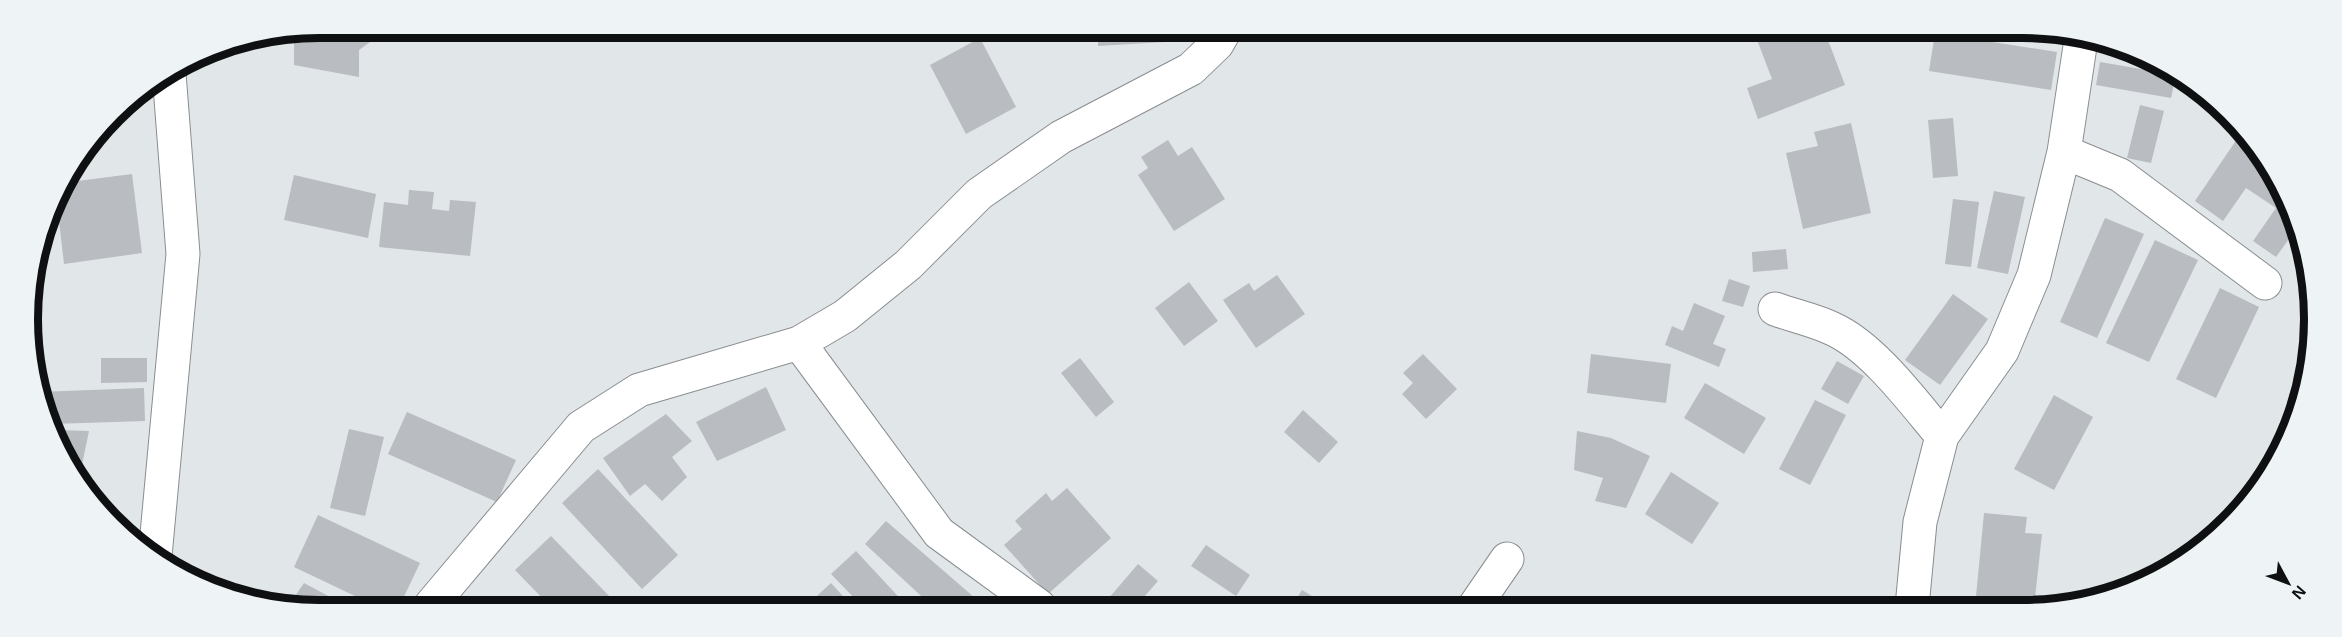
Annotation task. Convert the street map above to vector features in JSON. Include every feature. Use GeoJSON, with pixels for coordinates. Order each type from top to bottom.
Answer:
{"type":"FeatureCollection","features":[{"type":"Feature","properties":{"kind":"street"},"geometry":{"type":"LineString","coordinates":[[435,600],[581,427],[639,390],[799,343],[845,316],[908,265],[979,194],[1061,137],[1191,69],[1220,38]]}},
{"type":"Feature","properties":{"kind":"street"},"geometry":{"type":"LineString","coordinates":[[1913,600],[1920,522],[1942,436],[2002,351],[2034,275],[2064,152],[2080,44]]}},
{"type":"Feature","properties":{"kind":"street"},"geometry":{"type":"LineString","coordinates":[[156,547],[183,254],[170,80]]}},
{"type":"Feature","properties":{"kind":"street"},"geometry":{"type":"LineString","coordinates":[[2064,152],[2120,175],[2265,284]]}},
{"type":"Feature","properties":{"kind":"street"},"geometry":{"type":"LineString","coordinates":[[1775,309],[1834,329],[1865,351],[1898,384],[1942,436]]}},
{"type":"Feature","properties":{"kind":"street"},"geometry":{"type":"LineString","coordinates":[[799,343],[939,533],[1031,600]]}},
{"type":"Feature","properties":{"kind":"street"},"geometry":{"type":"LineString","coordinates":[[1479,600],[1507,559]]}},
{"type":"Feature","properties":{"kind":"building"},"geometry":{"type":"Polygon","coordinates":[[[376,38],[359,50],[359,77],[294,65],[294,39],[376,38]]]}},
{"type":"Feature","properties":{"kind":"building"},"geometry":{"type":"Polygon","coordinates":[[[980,38],[1016,107],[966,134],[930,65],[980,38]]]}},
{"type":"Feature","properties":{"kind":"building"},"geometry":{"type":"Polygon","coordinates":[[[1098,38],[1182,38],[1182,41],[1098,46],[1098,38]]]}},
{"type":"Feature","properties":{"kind":"building"},"geometry":{"type":"Polygon","coordinates":[[[1756,38],[1827,38],[1845,85],[1758,119],[1747,88],[1772,79],[1756,38]]]}},
{"type":"Feature","properties":{"kind":"building"},"geometry":{"type":"Polygon","coordinates":[[[1934,38],[1967,38],[2057,52],[2051,90],[1929,71],[1934,38]]]}},
{"type":"Feature","properties":{"kind":"building"},"geometry":{"type":"Polygon","coordinates":[[[2100,62],[2159,72],[2175,82],[2171,98],[2096,85],[2100,62]]]}},
{"type":"Feature","properties":{"kind":"building"},"geometry":{"type":"Polygon","coordinates":[[[2140,105],[2164,111],[2151,163],[2127,158],[2140,105]]]}},
{"type":"Feature","properties":{"kind":"building"},"geometry":{"type":"Polygon","coordinates":[[[1953,118],[1958,176],[1933,178],[1928,120],[1953,118]]]}},
{"type":"Feature","properties":{"kind":"building"},"geometry":{"type":"Polygon","coordinates":[[[1851,123],[1871,213],[1803,229],[1786,153],[1818,146],[1814,132],[1851,123]]]}},
{"type":"Feature","properties":{"kind":"building"},"geometry":{"type":"Polygon","coordinates":[[[2237,139],[2246,147],[2267,178],[2276,194],[2292,235],[2276,257],[2253,241],[2276,208],[2246,188],[2223,221],[2195,201],[2237,139]]]}},
{"type":"Feature","properties":{"kind":"building"},"geometry":{"type":"Polygon","coordinates":[[[1168,140],[1178,156],[1192,147],[1225,199],[1174,231],[1138,175],[1148,168],[1141,157],[1168,140]]]}},
{"type":"Feature","properties":{"kind":"building"},"geometry":{"type":"Polygon","coordinates":[[[132,174],[142,253],[64,264],[58,213],[73,182],[132,174]]]}},
{"type":"Feature","properties":{"kind":"building"},"geometry":{"type":"Polygon","coordinates":[[[294,175],[376,194],[368,238],[284,220],[294,175]]]}},
{"type":"Feature","properties":{"kind":"building"},"geometry":{"type":"Polygon","coordinates":[[[409,190],[434,192],[432,209],[449,211],[450,200],[476,202],[470,256],[379,247],[384,202],[408,205],[409,190]]]}},
{"type":"Feature","properties":{"kind":"building"},"geometry":{"type":"Polygon","coordinates":[[[1994,191],[2025,197],[2008,274],[1977,268],[1994,191]]]}},
{"type":"Feature","properties":{"kind":"building"},"geometry":{"type":"Polygon","coordinates":[[[1953,199],[1979,202],[1971,267],[1945,264],[1953,199]]]}},
{"type":"Feature","properties":{"kind":"building"},"geometry":{"type":"Polygon","coordinates":[[[2105,218],[2144,234],[2097,338],[2060,322],[2105,218]]]}},
{"type":"Feature","properties":{"kind":"building"},"geometry":{"type":"Polygon","coordinates":[[[2155,240],[2198,260],[2149,362],[2106,343],[2155,240]]]}},
{"type":"Feature","properties":{"kind":"building"},"geometry":{"type":"Polygon","coordinates":[[[1786,249],[1788,269],[1753,272],[1752,252],[1786,249]]]}},
{"type":"Feature","properties":{"kind":"building"},"geometry":{"type":"Polygon","coordinates":[[[1277,275],[1305,314],[1256,348],[1223,300],[1249,283],[1254,291],[1277,275]]]}},
{"type":"Feature","properties":{"kind":"building"},"geometry":{"type":"Polygon","coordinates":[[[1729,279],[1750,286],[1743,307],[1722,301],[1729,279]]]}},
{"type":"Feature","properties":{"kind":"building"},"geometry":{"type":"Polygon","coordinates":[[[1189,282],[1218,321],[1184,346],[1155,308],[1189,282]]]}},
{"type":"Feature","properties":{"kind":"building"},"geometry":{"type":"Polygon","coordinates":[[[2220,288],[2259,307],[2216,398],[2176,379],[2220,288]]]}},
{"type":"Feature","properties":{"kind":"building"},"geometry":{"type":"Polygon","coordinates":[[[1953,294],[1988,319],[1940,385],[1905,360],[1953,294]]]}},
{"type":"Feature","properties":{"kind":"building"},"geometry":{"type":"Polygon","coordinates":[[[1694,303],[1725,316],[1713,344],[1726,349],[1719,367],[1665,345],[1672,326],[1683,331],[1694,303]]]}},
{"type":"Feature","properties":{"kind":"building"},"geometry":{"type":"Polygon","coordinates":[[[1423,354],[1457,389],[1426,419],[1402,394],[1413,383],[1403,373],[1423,354]]]}},
{"type":"Feature","properties":{"kind":"building"},"geometry":{"type":"Polygon","coordinates":[[[1591,354],[1671,364],[1666,403],[1587,393],[1591,354]]]}},
{"type":"Feature","properties":{"kind":"building"},"geometry":{"type":"Polygon","coordinates":[[[101,358],[147,358],[147,382],[101,383],[101,358]]]}},
{"type":"Feature","properties":{"kind":"building"},"geometry":{"type":"Polygon","coordinates":[[[1080,358],[1114,402],[1096,417],[1061,373],[1080,358]]]}},
{"type":"Feature","properties":{"kind":"building"},"geometry":{"type":"Polygon","coordinates":[[[1837,361],[1864,376],[1848,404],[1821,389],[1837,361]]]}},
{"type":"Feature","properties":{"kind":"building"},"geometry":{"type":"Polygon","coordinates":[[[1705,383],[1766,418],[1744,454],[1684,418],[1705,383]]]}},
{"type":"Feature","properties":{"kind":"building"},"geometry":{"type":"Polygon","coordinates":[[[766,387],[786,430],[717,461],[696,422],[766,387]]]}},
{"type":"Feature","properties":{"kind":"building"},"geometry":{"type":"Polygon","coordinates":[[[144,388],[145,421],[58,424],[47,392],[144,388]]]}},
{"type":"Feature","properties":{"kind":"building"},"geometry":{"type":"Polygon","coordinates":[[[2054,395],[2093,417],[2054,490],[2014,469],[2054,395]]]}},
{"type":"Feature","properties":{"kind":"building"},"geometry":{"type":"Polygon","coordinates":[[[1815,400],[1846,415],[1810,485],[1779,469],[1815,400]]]}},
{"type":"Feature","properties":{"kind":"building"},"geometry":{"type":"Polygon","coordinates":[[[1303,410],[1338,442],[1319,463],[1284,432],[1303,410]]]}},
{"type":"Feature","properties":{"kind":"building"},"geometry":{"type":"Polygon","coordinates":[[[407,412],[516,460],[497,502],[388,454],[407,412]]]}},
{"type":"Feature","properties":{"kind":"building"},"geometry":{"type":"Polygon","coordinates":[[[666,414],[692,441],[672,457],[687,477],[662,501],[645,484],[630,496],[603,458],[666,414]]]}},
{"type":"Feature","properties":{"kind":"building"},"geometry":{"type":"Polygon","coordinates":[[[349,429],[384,437],[365,516],[330,508],[349,429]]]}},
{"type":"Feature","properties":{"kind":"building"},"geometry":{"type":"Polygon","coordinates":[[[61,430],[89,431],[81,469],[61,430]]]}},
{"type":"Feature","properties":{"kind":"building"},"geometry":{"type":"Polygon","coordinates":[[[1577,431],[1611,438],[1650,456],[1626,508],[1595,501],[1603,478],[1574,470],[1577,431]]]}},
{"type":"Feature","properties":{"kind":"building"},"geometry":{"type":"Polygon","coordinates":[[[598,469],[678,555],[642,589],[562,503],[598,469]]]}},
{"type":"Feature","properties":{"kind":"building"},"geometry":{"type":"Polygon","coordinates":[[[1671,472],[1719,503],[1692,544],[1645,514],[1671,472]]]}},
{"type":"Feature","properties":{"kind":"building"},"geometry":{"type":"Polygon","coordinates":[[[1067,488],[1111,538],[1048,594],[1004,545],[1022,529],[1015,521],[1046,493],[1052,501],[1067,488]]]}},
{"type":"Feature","properties":{"kind":"building"},"geometry":{"type":"Polygon","coordinates":[[[1984,513],[2027,517],[2025,533],[2042,534],[2035,599],[1976,600],[1984,513]]]}},
{"type":"Feature","properties":{"kind":"building"},"geometry":{"type":"Polygon","coordinates":[[[318,515],[420,563],[402,600],[363,600],[294,567],[318,515]]]}},
{"type":"Feature","properties":{"kind":"building"},"geometry":{"type":"Polygon","coordinates":[[[886,521],[975,598],[973,600],[926,600],[865,544],[886,521]]]}},
{"type":"Feature","properties":{"kind":"building"},"geometry":{"type":"Polygon","coordinates":[[[551,536],[613,600],[544,600],[515,570],[551,536]]]}},
{"type":"Feature","properties":{"kind":"building"},"geometry":{"type":"Polygon","coordinates":[[[1206,545],[1250,575],[1236,596],[1191,566],[1206,545]]]}},
{"type":"Feature","properties":{"kind":"building"},"geometry":{"type":"Polygon","coordinates":[[[856,551],[901,600],[856,600],[831,574],[856,551]]]}},
{"type":"Feature","properties":{"kind":"building"},"geometry":{"type":"Polygon","coordinates":[[[1138,564],[1158,581],[1141,600],[1107,600],[1138,564]]]}},
{"type":"Feature","properties":{"kind":"building"},"geometry":{"type":"Polygon","coordinates":[[[304,583],[336,600],[318,600],[294,598],[304,583]]]}},
{"type":"Feature","properties":{"kind":"building"},"geometry":{"type":"Polygon","coordinates":[[[831,583],[846,600],[812,600],[831,583]]]}},
{"type":"Feature","properties":{"kind":"building"},"geometry":{"type":"Polygon","coordinates":[[[1302,590],[1318,600],[1296,600],[1302,590]]]}}]}
